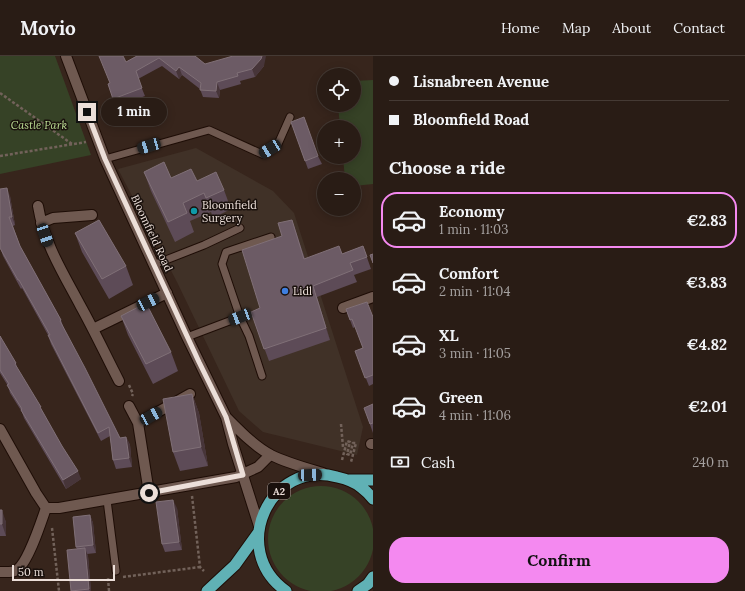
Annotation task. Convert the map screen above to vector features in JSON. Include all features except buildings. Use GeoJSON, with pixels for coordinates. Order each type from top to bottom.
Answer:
{"type":"FeatureCollection","features":[{"type":"Feature","properties":{"kind":"highway","name":"A2"},"geometry":{"type":"LineString","coordinates":[[207,591],[235,565],[258,530],[265,508],[277,493],[292,482],[310,475],[329,474],[348,480],[362,488],[373,499]]}},
{"type":"Feature","properties":{"kind":"highway","name":"A2"},"geometry":{"type":"LineString","coordinates":[[348,480],[373,480]]}},
{"type":"Feature","properties":{"kind":"highway","name":"A2"},"geometry":{"type":"LineString","coordinates":[[258,530],[259,552],[266,570],[278,585],[286,591]]}},
{"type":"Feature","properties":{"kind":"highway"},"geometry":{"type":"LineString","coordinates":[[358,591],[368,584],[373,577]]}},
{"type":"Feature","properties":{"kind":"street","name":"Bloomfield Road"},"geometry":{"type":"LineString","coordinates":[[66,56],[105,159],[187,337],[226,417],[258,530]]}},
{"type":"Feature","properties":{"kind":"street"},"geometry":{"type":"LineString","coordinates":[[38,206],[41,223],[49,247],[119,381]]}},
{"type":"Feature","properties":{"kind":"street"},"geometry":{"type":"LineString","coordinates":[[41,223],[53,218],[92,215]]}},
{"type":"Feature","properties":{"kind":"street"},"geometry":{"type":"LineString","coordinates":[[93,329],[167,293]]}},
{"type":"Feature","properties":{"kind":"street"},"geometry":{"type":"LineString","coordinates":[[342,308],[373,297]]}},
{"type":"Feature","properties":{"kind":"street"},"geometry":{"type":"LineString","coordinates":[[138,423],[190,394]]}},
{"type":"Feature","properties":{"kind":"street"},"geometry":{"type":"LineString","coordinates":[[129,406],[138,423],[149,493]]}},
{"type":"Feature","properties":{"kind":"street","name":"Bloomfield Road"},"geometry":{"type":"LineString","coordinates":[[226,417],[246,438],[270,455],[305,468],[329,474]]}},
{"type":"Feature","properties":{"kind":"street"},"geometry":{"type":"LineString","coordinates":[[0,429],[46,508]]}},
{"type":"Feature","properties":{"kind":"street"},"geometry":{"type":"LineString","coordinates":[[46,508],[59,508],[149,493],[243,475],[258,467],[270,455]]}},
{"type":"Feature","properties":{"kind":"street"},"geometry":{"type":"LineString","coordinates":[[0,572],[18,570],[26,559],[46,508]]}},
{"type":"Feature","properties":{"kind":"lane"},"geometry":{"type":"LineString","coordinates":[[105,159],[209,130],[262,154],[278,144],[290,117]]}},
{"type":"Feature","properties":{"kind":"lane"},"geometry":{"type":"LineString","coordinates":[[154,265],[204,245],[240,228]]}},
{"type":"Feature","properties":{"kind":"lane"},"geometry":{"type":"LineString","coordinates":[[262,376],[249,336],[240,317],[222,264],[226,252],[271,237]]}},
{"type":"Feature","properties":{"kind":"lane"},"geometry":{"type":"LineString","coordinates":[[187,337],[240,317]]}},
{"type":"Feature","properties":{"kind":"lane"},"geometry":{"type":"LineString","coordinates":[[107,500],[117,575]]}},
{"type":"Feature","properties":{"kind":"path"},"geometry":{"type":"LineString","coordinates":[[0,93],[72,144]]}},
{"type":"Feature","properties":{"kind":"path"},"geometry":{"type":"LineString","coordinates":[[0,156],[98,140]]}},
{"type":"Feature","properties":{"kind":"path"},"geometry":{"type":"LineString","coordinates":[[119,381],[128,384],[133,394],[129,406]]}},
{"type":"Feature","properties":{"kind":"path"},"geometry":{"type":"LineString","coordinates":[[341,424],[343,447],[345,448]]}},
{"type":"Feature","properties":{"kind":"path"},"geometry":{"type":"LineString","coordinates":[[342,460],[347,441],[350,442],[347,454],[350,455],[353,442],[356,443],[350,462]]}},
{"type":"Feature","properties":{"kind":"path"},"geometry":{"type":"LineString","coordinates":[[191,485],[200,567],[204,571]]}},
{"type":"Feature","properties":{"kind":"path"},"geometry":{"type":"LineString","coordinates":[[46,508],[51,521],[59,591]]}},
{"type":"Feature","properties":{"kind":"path"},"geometry":{"type":"LineString","coordinates":[[109,591],[108,578],[117,575],[200,567]]}},
{"type":"Feature","properties":{"kind":"shaded area"},"geometry":{"type":"Polygon","coordinates":[[[196,148],[273,191],[294,213],[363,427],[357,455],[263,432],[239,411],[177,282],[118,169],[196,148]]]}},
{"type":"Feature","properties":{"kind":"green space","name":"Castle Park"},"geometry":{"type":"Polygon","coordinates":[[[0,56],[55,56],[91,155],[0,174],[0,56]]]}},
{"type":"Feature","properties":{"kind":"green space"},"geometry":{"type":"Polygon","coordinates":[[[373,80],[373,184],[361,185],[361,172],[344,172],[344,164],[361,164],[361,120],[339,120],[339,112],[361,112],[361,81],[373,80]]]}},
{"type":"Feature","properties":{"kind":"green space"},"geometry":{"type":"Polygon","coordinates":[[[321,486],[341,490],[358,502],[370,519],[373,529],[373,549],[370,559],[358,576],[341,588],[321,592],[301,588],[284,576],[272,559],[268,539],[272,519],[284,502],[301,490],[321,486]]]}},
{"type":"Feature","properties":{"kind":"place","name":"Bloomfield Surgery"},"geometry":{"type":"Point","coordinates":[194,211]}},
{"type":"Feature","properties":{"kind":"place","name":"Lidl"},"geometry":{"type":"Point","coordinates":[285,291]}},
{"type":"Feature","properties":{"kind":"route"},"geometry":{"type":"LineString","coordinates":[[87,112],[105,159],[226,417],[243,475],[149,493]]}}]}
